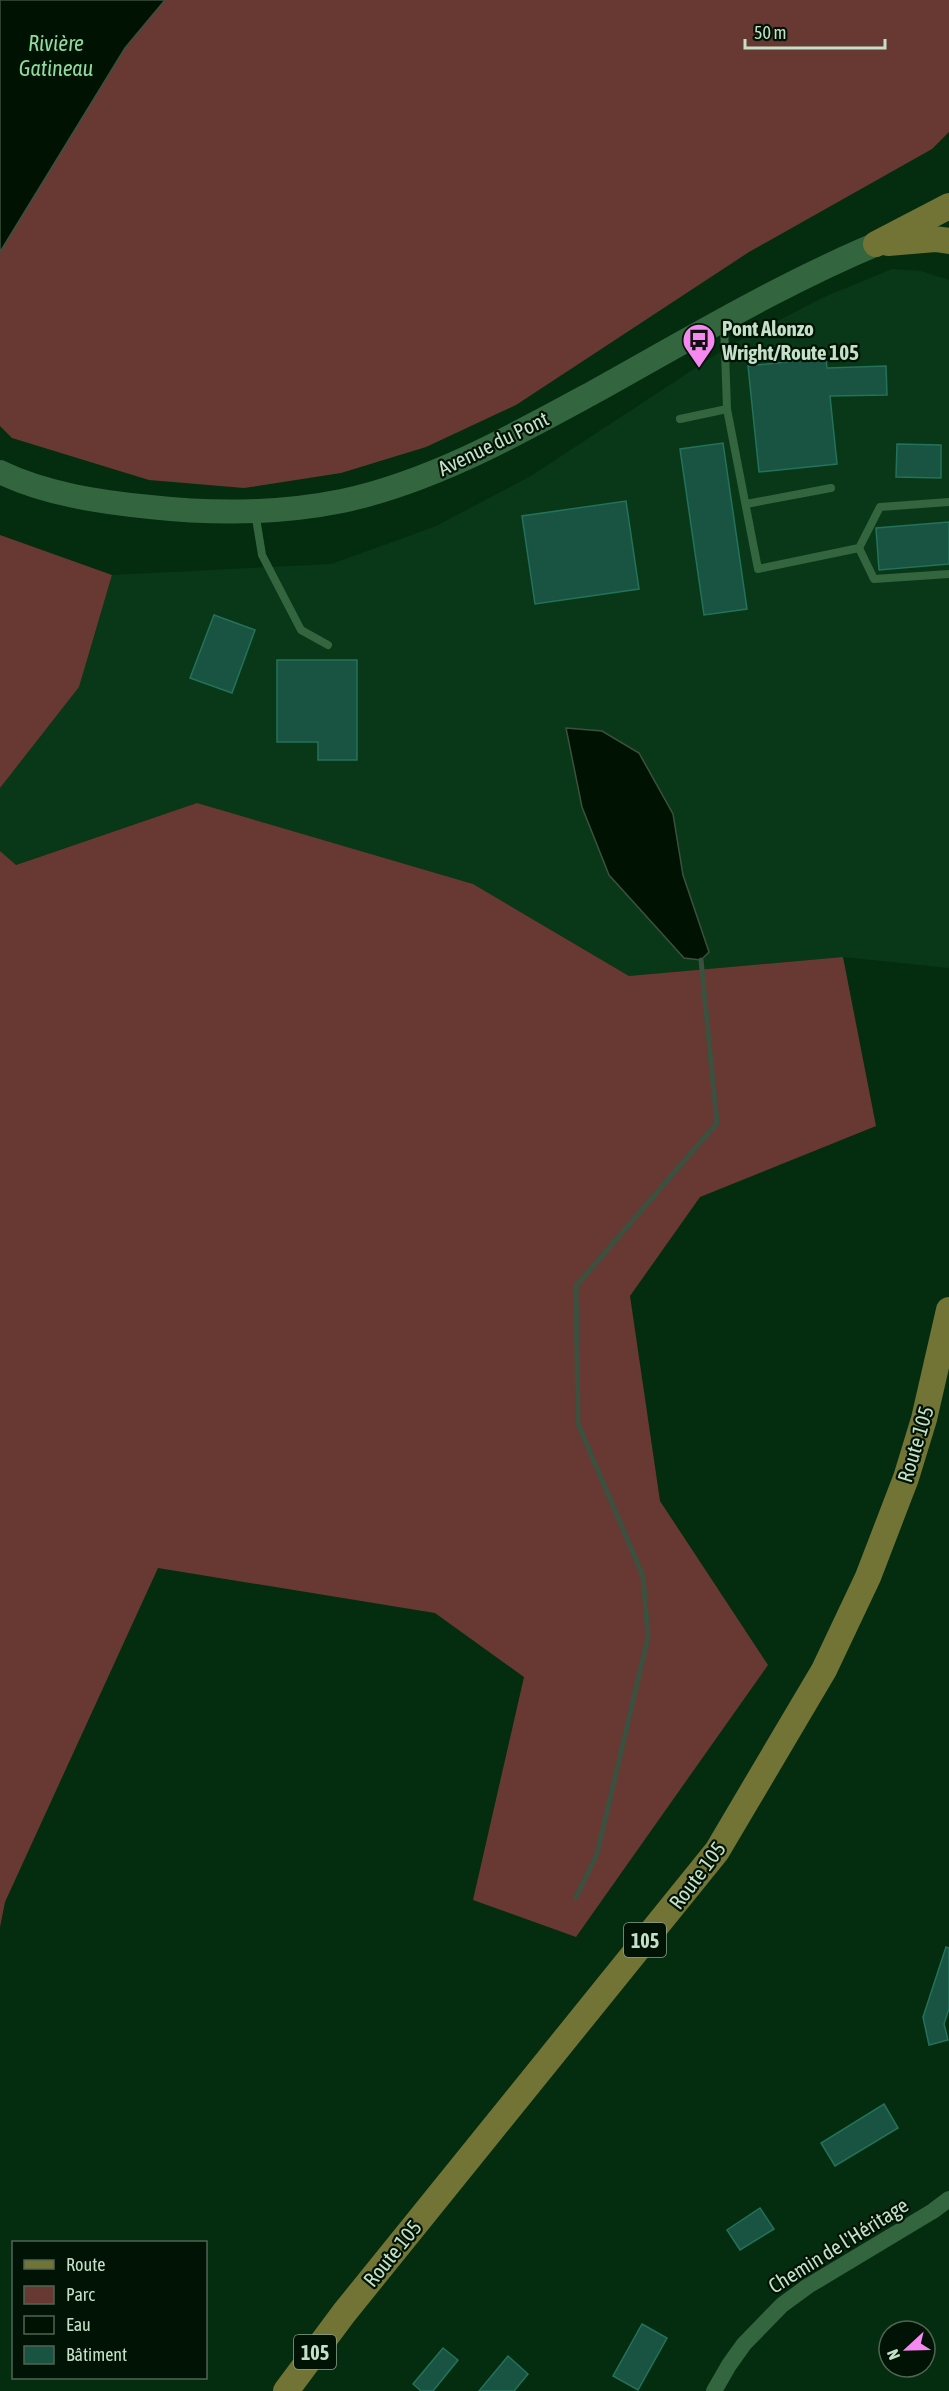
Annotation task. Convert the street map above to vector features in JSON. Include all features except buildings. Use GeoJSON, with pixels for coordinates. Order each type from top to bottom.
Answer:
{"type":"FeatureCollection","features":[{"type":"Feature","properties":{"kind":"main road"},"geometry":{"type":"LineString","coordinates":[[876,244],[949,206]]}},
{"type":"Feature","properties":{"kind":"main road","name":"Avenue du Pont"},"geometry":{"type":"LineString","coordinates":[[0,472],[37,486],[127,505],[183,511],[287,510],[343,501],[429,473],[540,421],[724,320],[876,244],[949,214]]}},
{"type":"Feature","properties":{"kind":"main road"},"geometry":{"type":"LineString","coordinates":[[876,244],[935,239],[949,241]]}},
{"type":"Feature","properties":{"kind":"main road","name":"Route 105"},"geometry":{"type":"LineString","coordinates":[[286,2391],[359,2295],[717,1851],[824,1670],[868,1577],[909,1468],[924,1419],[949,1310]]}},
{"type":"Feature","properties":{"kind":"street","name":"Chemin de l'Héritage"},"geometry":{"type":"LineString","coordinates":[[714,2391],[744,2344],[782,2305],[808,2286],[933,2211],[949,2199]]}},
{"type":"Feature","properties":{"kind":"lane"},"geometry":{"type":"LineString","coordinates":[[724,320],[727,409],[758,569],[859,548]]}},
{"type":"Feature","properties":{"kind":"lane"},"geometry":{"type":"LineString","coordinates":[[680,419],[727,409]]}},
{"type":"Feature","properties":{"kind":"lane"},"geometry":{"type":"LineString","coordinates":[[746,504],[831,488]]}},
{"type":"Feature","properties":{"kind":"lane"},"geometry":{"type":"LineString","coordinates":[[859,548],[880,507],[949,502]]}},
{"type":"Feature","properties":{"kind":"lane"},"geometry":{"type":"LineString","coordinates":[[255,512],[262,555],[301,630],[328,645]]}},
{"type":"Feature","properties":{"kind":"lane"},"geometry":{"type":"LineString","coordinates":[[859,548],[874,579],[949,574]]}},
{"type":"Feature","properties":{"kind":"shaded area"},"geometry":{"type":"Polygon","coordinates":[[[892,269],[921,271],[949,280],[949,968],[843,957],[629,976],[473,884],[197,803],[15,865],[0,851],[0,788],[79,687],[112,575],[331,564],[434,527],[531,476],[729,346],[822,298],[892,269]]]}},
{"type":"Feature","properties":{"kind":"green space"},"geometry":{"type":"Polygon","coordinates":[[[165,0],[949,0],[949,132],[932,149],[749,252],[516,405],[426,447],[341,473],[244,488],[149,480],[12,438],[0,426],[0,252],[125,48],[165,0]]]}},
{"type":"Feature","properties":{"kind":"green space"},"geometry":{"type":"Polygon","coordinates":[[[0,535],[112,575],[79,687],[0,788],[0,535]]]}},
{"type":"Feature","properties":{"kind":"green space"},"geometry":{"type":"Polygon","coordinates":[[[197,803],[473,884],[629,976],[843,957],[876,1126],[700,1197],[630,1296],[660,1501],[768,1665],[576,1937],[473,1900],[524,1677],[435,1613],[158,1568],[5,1902],[0,1927],[0,851],[16,865],[197,803]]]}},
{"type":"Feature","properties":{"kind":"water","name":"Rivière Gatineau"},"geometry":{"type":"Polygon","coordinates":[[[0,0],[165,0],[125,48],[0,252],[0,0]]]}},
{"type":"Feature","properties":{"kind":"water"},"geometry":{"type":"Polygon","coordinates":[[[566,728],[602,731],[639,753],[673,814],[683,875],[709,952],[701,960],[684,958],[609,875],[582,807],[566,728]]]}},
{"type":"Feature","properties":{"kind":"waterway"},"geometry":{"type":"LineString","coordinates":[[576,1897],[597,1854],[648,1637],[643,1576],[578,1424],[576,1286],[717,1123],[701,960]]}},
{"type":"Feature","properties":{"kind":"place","name":"Pont Alonzo Wright/Route 105"},"geometry":{"type":"Point","coordinates":[699,369]}}]}
